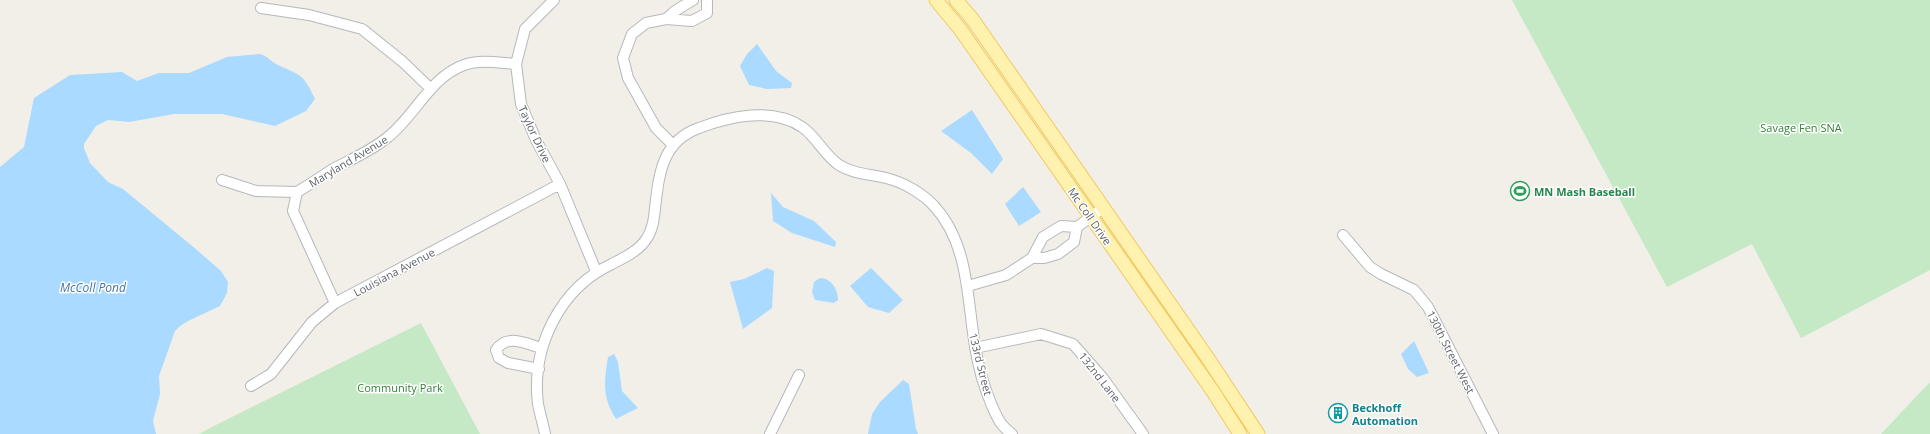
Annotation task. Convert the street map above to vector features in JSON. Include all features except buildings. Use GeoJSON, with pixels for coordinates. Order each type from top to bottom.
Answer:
{"type":"FeatureCollection","features":[{"type":"Feature","properties":{"kind":"main road","name":"Mc Coll Drive"},"geometry":{"type":"LineString","coordinates":[[936,0],[960,29],[1214,393],[1240,434]]}},
{"type":"Feature","properties":{"kind":"main road","name":"Mc Coll Drive"},"geometry":{"type":"LineString","coordinates":[[956,0],[973,20],[1207,357],[1258,434]]}},
{"type":"Feature","properties":{"kind":"street","name":"Taylor Drive"},"geometry":{"type":"LineString","coordinates":[[554,0],[525,29],[516,64],[521,104],[536,140],[560,184],[596,271]]}},
{"type":"Feature","properties":{"kind":"street"},"geometry":{"type":"LineString","coordinates":[[666,19],[675,11],[693,0]]}},
{"type":"Feature","properties":{"kind":"street"},"geometry":{"type":"LineString","coordinates":[[545,434],[538,403],[539,369],[542,348],[558,311],[569,295],[596,271],[627,256],[639,248],[648,237],[654,221],[659,178],[663,161],[673,145],[656,128],[628,78],[623,58],[632,34],[646,23],[666,19],[692,21],[707,13],[708,0]]}},
{"type":"Feature","properties":{"kind":"street"},"geometry":{"type":"LineString","coordinates":[[262,8],[309,15],[362,29],[403,62],[431,90]]}},
{"type":"Feature","properties":{"kind":"street","name":"Maryland Avenue"},"geometry":{"type":"LineString","coordinates":[[335,303],[293,210],[297,192],[373,148],[389,136],[403,123],[431,90],[450,72],[465,64],[484,62],[516,64]]}},
{"type":"Feature","properties":{"kind":"street","name":"133rd Street"},"geometry":{"type":"LineString","coordinates":[[673,145],[698,128],[755,114],[780,117],[803,127],[826,154],[840,165],[854,172],[889,178],[911,188],[935,206],[953,232],[961,255],[968,286],[975,348],[985,390],[1002,426],[1012,434]]}},
{"type":"Feature","properties":{"kind":"street"},"geometry":{"type":"LineString","coordinates":[[222,180],[256,191],[297,192]]}},
{"type":"Feature","properties":{"kind":"street","name":"Louisiana Avenue"},"geometry":{"type":"LineString","coordinates":[[250,386],[271,374],[312,322],[335,303],[560,184]]}},
{"type":"Feature","properties":{"kind":"street"},"geometry":{"type":"LineString","coordinates":[[1032,258],[1044,258],[1058,254],[1074,242],[1077,227],[1103,208]]}},
{"type":"Feature","properties":{"kind":"street"},"geometry":{"type":"LineString","coordinates":[[968,286],[1006,275],[1032,258],[1043,237],[1061,226],[1077,227]]}},
{"type":"Feature","properties":{"kind":"street","name":"130th Street West"},"geometry":{"type":"LineString","coordinates":[[1343,235],[1370,266],[1381,274],[1414,290],[1428,307],[1493,434]]}},
{"type":"Feature","properties":{"kind":"street","name":"132nd Lane"},"geometry":{"type":"LineString","coordinates":[[975,348],[1041,334],[1073,344],[1102,377],[1143,434]]}},
{"type":"Feature","properties":{"kind":"street"},"geometry":{"type":"LineString","coordinates":[[539,369],[508,364],[499,358],[496,350],[500,343],[509,340],[542,348]]}},
{"type":"Feature","properties":{"kind":"street"},"geometry":{"type":"LineString","coordinates":[[770,434],[799,374]]}},
{"type":"Feature","properties":{"kind":"green space","name":"Savage Fen SNA"},"geometry":{"type":"Polygon","coordinates":[[[1512,0],[1930,0],[1930,270],[1801,338],[1752,244],[1667,287],[1512,0]]]}},
{"type":"Feature","properties":{"kind":"green space","name":"Community Park"},"geometry":{"type":"Polygon","coordinates":[[[421,323],[480,434],[199,434],[210,428],[421,323]]]}},
{"type":"Feature","properties":{"kind":"green space"},"geometry":{"type":"Polygon","coordinates":[[[1930,383],[1930,434],[1881,434],[1927,385],[1930,383]]]}},
{"type":"Feature","properties":{"kind":"water"},"geometry":{"type":"Polygon","coordinates":[[[757,44],[776,71],[792,83],[791,88],[767,89],[749,85],[740,66],[747,54],[757,44]]]}},
{"type":"Feature","properties":{"kind":"water","name":"McColl Pond"},"geometry":{"type":"Polygon","coordinates":[[[260,54],[297,74],[304,80],[315,99],[306,111],[275,126],[222,114],[174,114],[129,122],[108,120],[96,126],[84,144],[84,148],[90,163],[108,182],[123,189],[197,250],[221,271],[228,282],[227,293],[220,306],[188,321],[175,331],[159,376],[160,394],[153,421],[156,434],[0,434],[0,167],[24,147],[34,98],[70,75],[122,72],[137,81],[159,73],[189,73],[227,57],[260,54]]]}},
{"type":"Feature","properties":{"kind":"water"},"geometry":{"type":"Polygon","coordinates":[[[972,110],[1003,159],[992,174],[971,153],[941,131],[972,110]]]}},
{"type":"Feature","properties":{"kind":"water"},"geometry":{"type":"Polygon","coordinates":[[[1023,187],[1041,212],[1019,226],[1005,204],[1023,187]]]}},
{"type":"Feature","properties":{"kind":"water"},"geometry":{"type":"Polygon","coordinates":[[[771,193],[783,207],[814,221],[836,242],[835,247],[792,233],[773,221],[771,193]]]}},
{"type":"Feature","properties":{"kind":"water"},"geometry":{"type":"Polygon","coordinates":[[[767,268],[774,271],[772,308],[743,329],[730,282],[744,279],[767,268]]]}},
{"type":"Feature","properties":{"kind":"water"},"geometry":{"type":"Polygon","coordinates":[[[871,268],[903,300],[889,313],[868,307],[850,286],[871,268]]]}},
{"type":"Feature","properties":{"kind":"water"},"geometry":{"type":"Polygon","coordinates":[[[820,278],[824,278],[831,282],[835,288],[838,300],[834,303],[815,300],[812,292],[814,282],[820,278]]]}},
{"type":"Feature","properties":{"kind":"water"},"geometry":{"type":"Polygon","coordinates":[[[1414,341],[1429,373],[1417,377],[1408,369],[1401,354],[1414,341]]]}},
{"type":"Feature","properties":{"kind":"water"},"geometry":{"type":"Polygon","coordinates":[[[614,354],[618,362],[622,391],[638,408],[616,419],[608,404],[605,389],[608,357],[614,354]]]}},
{"type":"Feature","properties":{"kind":"water"},"geometry":{"type":"Polygon","coordinates":[[[903,380],[909,384],[918,434],[868,434],[872,414],[880,402],[903,380]]]}},
{"type":"Feature","properties":{"kind":"place","name":"MN Mash Baseball"},"geometry":{"type":"Point","coordinates":[1520,191]}},
{"type":"Feature","properties":{"kind":"place","name":"Beckhoff Automation"},"geometry":{"type":"Point","coordinates":[1338,413]}}]}
